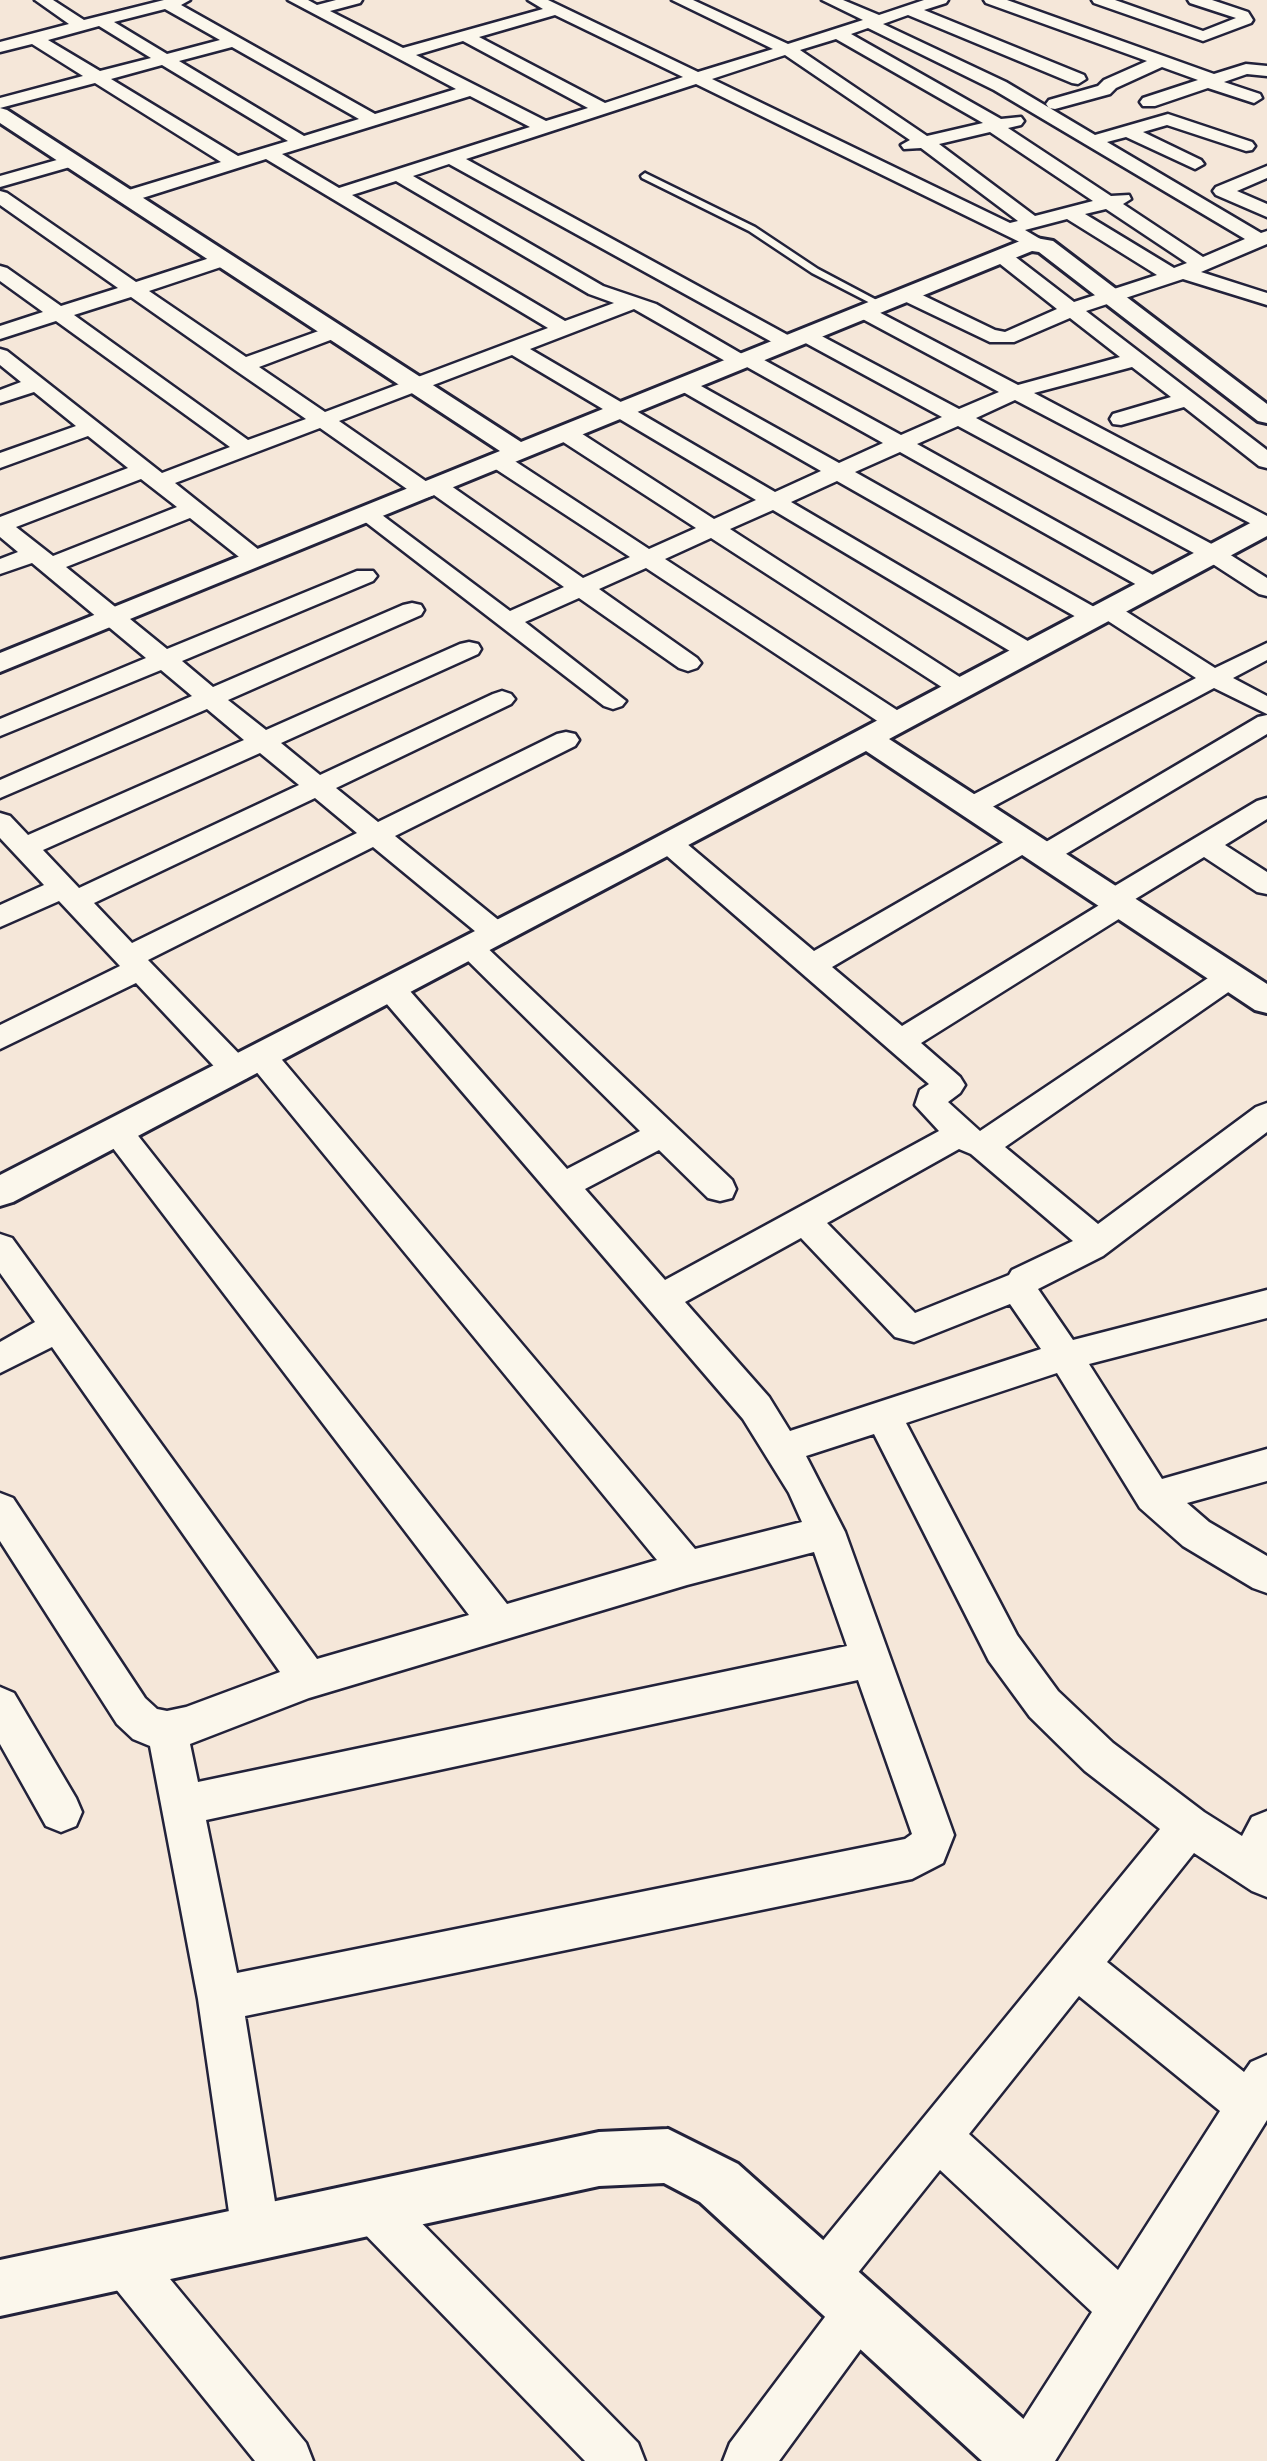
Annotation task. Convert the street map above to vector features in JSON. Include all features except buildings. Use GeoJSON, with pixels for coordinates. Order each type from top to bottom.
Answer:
{"type":"FeatureCollection","features":[{"type":"Feature","properties":{"kind":"street"},"geometry":{"type":"LineString","coordinates":[[43,0],[82,26]]}},
{"type":"Feature","properties":{"kind":"street"},"geometry":{"type":"LineString","coordinates":[[296,0],[544,127]]}},
{"type":"Feature","properties":{"kind":"street"},"geometry":{"type":"LineString","coordinates":[[316,10],[354,0]]}},
{"type":"Feature","properties":{"kind":"street"},"geometry":{"type":"LineString","coordinates":[[536,0],[1009,229],[1035,233]]}},
{"type":"Feature","properties":{"kind":"street"},"geometry":{"type":"LineString","coordinates":[[680,0],[787,49],[925,142],[1035,233],[1045,246],[1267,416]]}},
{"type":"Feature","properties":{"kind":"street"},"geometry":{"type":"LineString","coordinates":[[830,0],[1000,86],[1263,238]]}},
{"type":"Feature","properties":{"kind":"street"},"geometry":{"type":"LineString","coordinates":[[992,0],[1254,98]]}},
{"type":"Feature","properties":{"kind":"street"},"geometry":{"type":"LineString","coordinates":[[1057,23],[1109,1],[1203,36],[1245,20],[1242,15],[1196,0]]}},
{"type":"Feature","properties":{"kind":"street"},"geometry":{"type":"LineString","coordinates":[[338,194],[937,1],[959,12]]}},
{"type":"Feature","properties":{"kind":"street"},"geometry":{"type":"LineString","coordinates":[[0,47],[175,2],[234,41],[373,120]]}},
{"type":"Feature","properties":{"kind":"street"},"geometry":{"type":"LineString","coordinates":[[401,54],[557,10]]}},
{"type":"Feature","properties":{"kind":"street"},"geometry":{"type":"LineString","coordinates":[[909,10],[1077,79]]}},
{"type":"Feature","properties":{"kind":"street"},"geometry":{"type":"LineString","coordinates":[[101,21],[302,142]]}},
{"type":"Feature","properties":{"kind":"street"},"geometry":{"type":"LineString","coordinates":[[837,33],[996,126],[1201,264]]}},
{"type":"Feature","properties":{"kind":"street"},"geometry":{"type":"LineString","coordinates":[[465,36],[602,108]]}},
{"type":"Feature","properties":{"kind":"street"},"geometry":{"type":"LineString","coordinates":[[34,38],[236,163]]}},
{"type":"Feature","properties":{"kind":"street"},"geometry":{"type":"LineString","coordinates":[[0,103],[234,41]]}},
{"type":"Feature","properties":{"kind":"street"},"geometry":{"type":"LineString","coordinates":[[860,157],[996,126],[1104,90],[1110,84],[1161,61]]}},
{"type":"Feature","properties":{"kind":"street"},"geometry":{"type":"LineString","coordinates":[[1149,102],[1246,69],[1267,72]]}},
{"type":"Feature","properties":{"kind":"street"},"geometry":{"type":"LineString","coordinates":[[126,197],[470,90]]}},
{"type":"Feature","properties":{"kind":"street"},"geometry":{"type":"LineString","coordinates":[[0,114],[413,384],[649,559],[897,722]]}},
{"type":"Feature","properties":{"kind":"street"},"geometry":{"type":"LineString","coordinates":[[1092,141],[1171,119],[1246,146]]}},
{"type":"Feature","properties":{"kind":"street"},"geometry":{"type":"LineString","coordinates":[[1126,130],[1195,164]]}},
{"type":"Feature","properties":{"kind":"street"},"geometry":{"type":"LineString","coordinates":[[268,153],[564,329]]}},
{"type":"Feature","properties":{"kind":"street"},"geometry":{"type":"LineString","coordinates":[[451,158],[663,275],[959,417],[1213,554],[1267,589]]}},
{"type":"Feature","properties":{"kind":"street"},"geometry":{"type":"LineString","coordinates":[[0,181],[71,161]]}},
{"type":"Feature","properties":{"kind":"street"},"geometry":{"type":"LineString","coordinates":[[1267,171],[1222,191],[1267,211]]}},
{"type":"Feature","properties":{"kind":"street"},"geometry":{"type":"LineString","coordinates":[[398,175],[596,290],[635,302],[900,444],[1154,585]]}},
{"type":"Feature","properties":{"kind":"street"},"geometry":{"type":"LineString","coordinates":[[0,663],[1002,256],[1070,213],[1170,186]]}},
{"type":"Feature","properties":{"kind":"street"},"geometry":{"type":"LineString","coordinates":[[0,197],[320,419],[430,488],[688,663]]}},
{"type":"Feature","properties":{"kind":"street"},"geometry":{"type":"LineString","coordinates":[[1070,213],[1177,274],[1267,299]]}},
{"type":"Feature","properties":{"kind":"street"},"geometry":{"type":"LineString","coordinates":[[907,295],[998,338],[1006,338],[1071,310],[1177,274],[1263,238]]}},
{"type":"Feature","properties":{"kind":"street"},"geometry":{"type":"LineString","coordinates":[[1227,253],[1254,261]]}},
{"type":"Feature","properties":{"kind":"street"},"geometry":{"type":"LineString","coordinates":[[1002,256],[1267,461]]}},
{"type":"Feature","properties":{"kind":"street"},"geometry":{"type":"LineString","coordinates":[[0,333],[223,260]]}},
{"type":"Feature","properties":{"kind":"street"},"geometry":{"type":"LineString","coordinates":[[0,272],[245,448]]}},
{"type":"Feature","properties":{"kind":"street"},"geometry":{"type":"LineString","coordinates":[[609,294],[663,275]]}},
{"type":"Feature","properties":{"kind":"street"},"geometry":{"type":"LineString","coordinates":[[0,525],[245,448],[635,302]]}},
{"type":"Feature","properties":{"kind":"street"},"geometry":{"type":"LineString","coordinates":[[873,309],[1015,391],[1267,525]]}},
{"type":"Feature","properties":{"kind":"street"},"geometry":{"type":"LineString","coordinates":[[242,366],[334,332]]}},
{"type":"Feature","properties":{"kind":"street"},"geometry":{"type":"LineString","coordinates":[[513,347],[1029,652]]}},
{"type":"Feature","properties":{"kind":"street"},"geometry":{"type":"LineString","coordinates":[[0,355],[256,559]]}},
{"type":"Feature","properties":{"kind":"street"},"geometry":{"type":"LineString","coordinates":[[508,621],[1015,391],[1134,360]]}},
{"type":"Feature","properties":{"kind":"street"},"geometry":{"type":"LineString","coordinates":[[0,397],[37,384]]}},
{"type":"Feature","properties":{"kind":"street"},"geometry":{"type":"LineString","coordinates":[[685,385],[838,472],[1267,706]]}},
{"type":"Feature","properties":{"kind":"street"},"geometry":{"type":"LineString","coordinates":[[1121,419],[1185,400]]}},
{"type":"Feature","properties":{"kind":"street"},"geometry":{"type":"LineString","coordinates":[[0,461],[90,428]]}},
{"type":"Feature","properties":{"kind":"street"},"geometry":{"type":"LineString","coordinates":[[565,433],[960,688]]}},
{"type":"Feature","properties":{"kind":"street"},"geometry":{"type":"LineString","coordinates":[[0,567],[42,560],[193,509]]}},
{"type":"Feature","properties":{"kind":"street"},"geometry":{"type":"LineString","coordinates":[[366,514],[613,701]]}},
{"type":"Feature","properties":{"kind":"street"},"geometry":{"type":"LineString","coordinates":[[0,525],[375,835],[483,941],[663,1133],[720,1189]]}},
{"type":"Feature","properties":{"kind":"street"},"geometry":{"type":"LineString","coordinates":[[0,1192],[670,844],[1267,525]]}},
{"type":"Feature","properties":{"kind":"street"},"geometry":{"type":"LineString","coordinates":[[0,728],[365,576]]}},
{"type":"Feature","properties":{"kind":"street"},"geometry":{"type":"LineString","coordinates":[[0,790],[412,610]]}},
{"type":"Feature","properties":{"kind":"street"},"geometry":{"type":"LineString","coordinates":[[24,848],[469,649]]}},
{"type":"Feature","properties":{"kind":"street"},"geometry":{"type":"LineString","coordinates":[[971,807],[1267,650]]}},
{"type":"Feature","properties":{"kind":"street"},"geometry":{"type":"LineString","coordinates":[[0,917],[69,894],[316,787],[502,699]]}},
{"type":"Feature","properties":{"kind":"street"},"geometry":{"type":"LineString","coordinates":[[811,966],[1267,723]]}},
{"type":"Feature","properties":{"kind":"street"},"geometry":{"type":"LineString","coordinates":[[867,738],[1267,1001]]}},
{"type":"Feature","properties":{"kind":"street"},"geometry":{"type":"LineString","coordinates":[[0,1038],[134,963],[375,835],[566,740]]}},
{"type":"Feature","properties":{"kind":"street"},"geometry":{"type":"LineString","coordinates":[[901,1041],[1267,807]]}},
{"type":"Feature","properties":{"kind":"street"},"geometry":{"type":"LineString","coordinates":[[0,822],[134,963],[249,1063],[687,1568]]}},
{"type":"Feature","properties":{"kind":"street"},"geometry":{"type":"LineString","coordinates":[[670,844],[946,1080],[949,1085],[931,1098],[931,1105],[1097,1242]]}},
{"type":"Feature","properties":{"kind":"street"},"geometry":{"type":"LineString","coordinates":[[1205,845],[1267,885]]}},
{"type":"Feature","properties":{"kind":"street"},"geometry":{"type":"LineString","coordinates":[[662,1299],[944,1140],[955,1137],[974,1142],[1230,977]]}},
{"type":"Feature","properties":{"kind":"street"},"geometry":{"type":"LineString","coordinates":[[220,1999],[912,1858],[928,1849],[933,1835],[826,1532],[803,1483],[757,1408],[391,989]]}},
{"type":"Feature","properties":{"kind":"street"},"geometry":{"type":"LineString","coordinates":[[1267,1115],[1097,1242],[1024,1280],[1020,1291],[1065,1356],[1153,1497],[1196,1534],[1267,1576]]}},
{"type":"Feature","properties":{"kind":"street"},"geometry":{"type":"LineString","coordinates":[[117,1131],[499,1624]]}},
{"type":"Feature","properties":{"kind":"street"},"geometry":{"type":"LineString","coordinates":[[563,1186],[663,1133]]}},
{"type":"Feature","properties":{"kind":"street"},"geometry":{"type":"LineString","coordinates":[[803,1219],[907,1327],[914,1328],[1021,1285]]}},
{"type":"Feature","properties":{"kind":"street"},"geometry":{"type":"LineString","coordinates":[[0,1247],[309,1680]]}},
{"type":"Feature","properties":{"kind":"street"},"geometry":{"type":"LineString","coordinates":[[782,1449],[1065,1356],[1267,1304]]}},
{"type":"Feature","properties":{"kind":"street"},"geometry":{"type":"LineString","coordinates":[[0,1359],[57,1327]]}},
{"type":"Feature","properties":{"kind":"street"},"geometry":{"type":"LineString","coordinates":[[884,1417],[1003,1647],[1044,1704],[1099,1757],[1189,1826],[1261,1857]]}},
{"type":"Feature","properties":{"kind":"street"},"geometry":{"type":"LineString","coordinates":[[1153,1497],[1267,1465]]}},
{"type":"Feature","properties":{"kind":"street"},"geometry":{"type":"LineString","coordinates":[[0,1509],[131,1711],[147,1726],[167,1730],[186,1726],[309,1680],[687,1568],[826,1532]]}},
{"type":"Feature","properties":{"kind":"street"},"geometry":{"type":"LineString","coordinates":[[182,1805],[871,1660]]}},
{"type":"Feature","properties":{"kind":"street"},"geometry":{"type":"LineString","coordinates":[[0,1706],[61,1812]]}},
{"type":"Feature","properties":{"kind":"street"},"geometry":{"type":"LineString","coordinates":[[167,1730],[220,1999],[256,2233]]}},
{"type":"Feature","properties":{"kind":"street"},"geometry":{"type":"LineString","coordinates":[[748,2461],[842,2294],[938,2136],[1189,1826]]}},
{"type":"Feature","properties":{"kind":"street"},"geometry":{"type":"LineString","coordinates":[[0,2288],[599,2160],[668,2156],[719,2183],[1026,2461],[1258,2092],[1076,1965]]}},
{"type":"Feature","properties":{"kind":"street"},"geometry":{"type":"LineString","coordinates":[[938,2136],[1123,2308]]}},
{"type":"Feature","properties":{"kind":"street"},"geometry":{"type":"LineString","coordinates":[[373,2208],[620,2461]]}},
{"type":"Feature","properties":{"kind":"street"},"geometry":{"type":"LineString","coordinates":[[124,2261],[288,2461]]}},
{"type":"Feature","properties":{"kind":"lane"},"geometry":{"type":"LineString","coordinates":[[645,176],[752,229],[873,309]]}}]}
